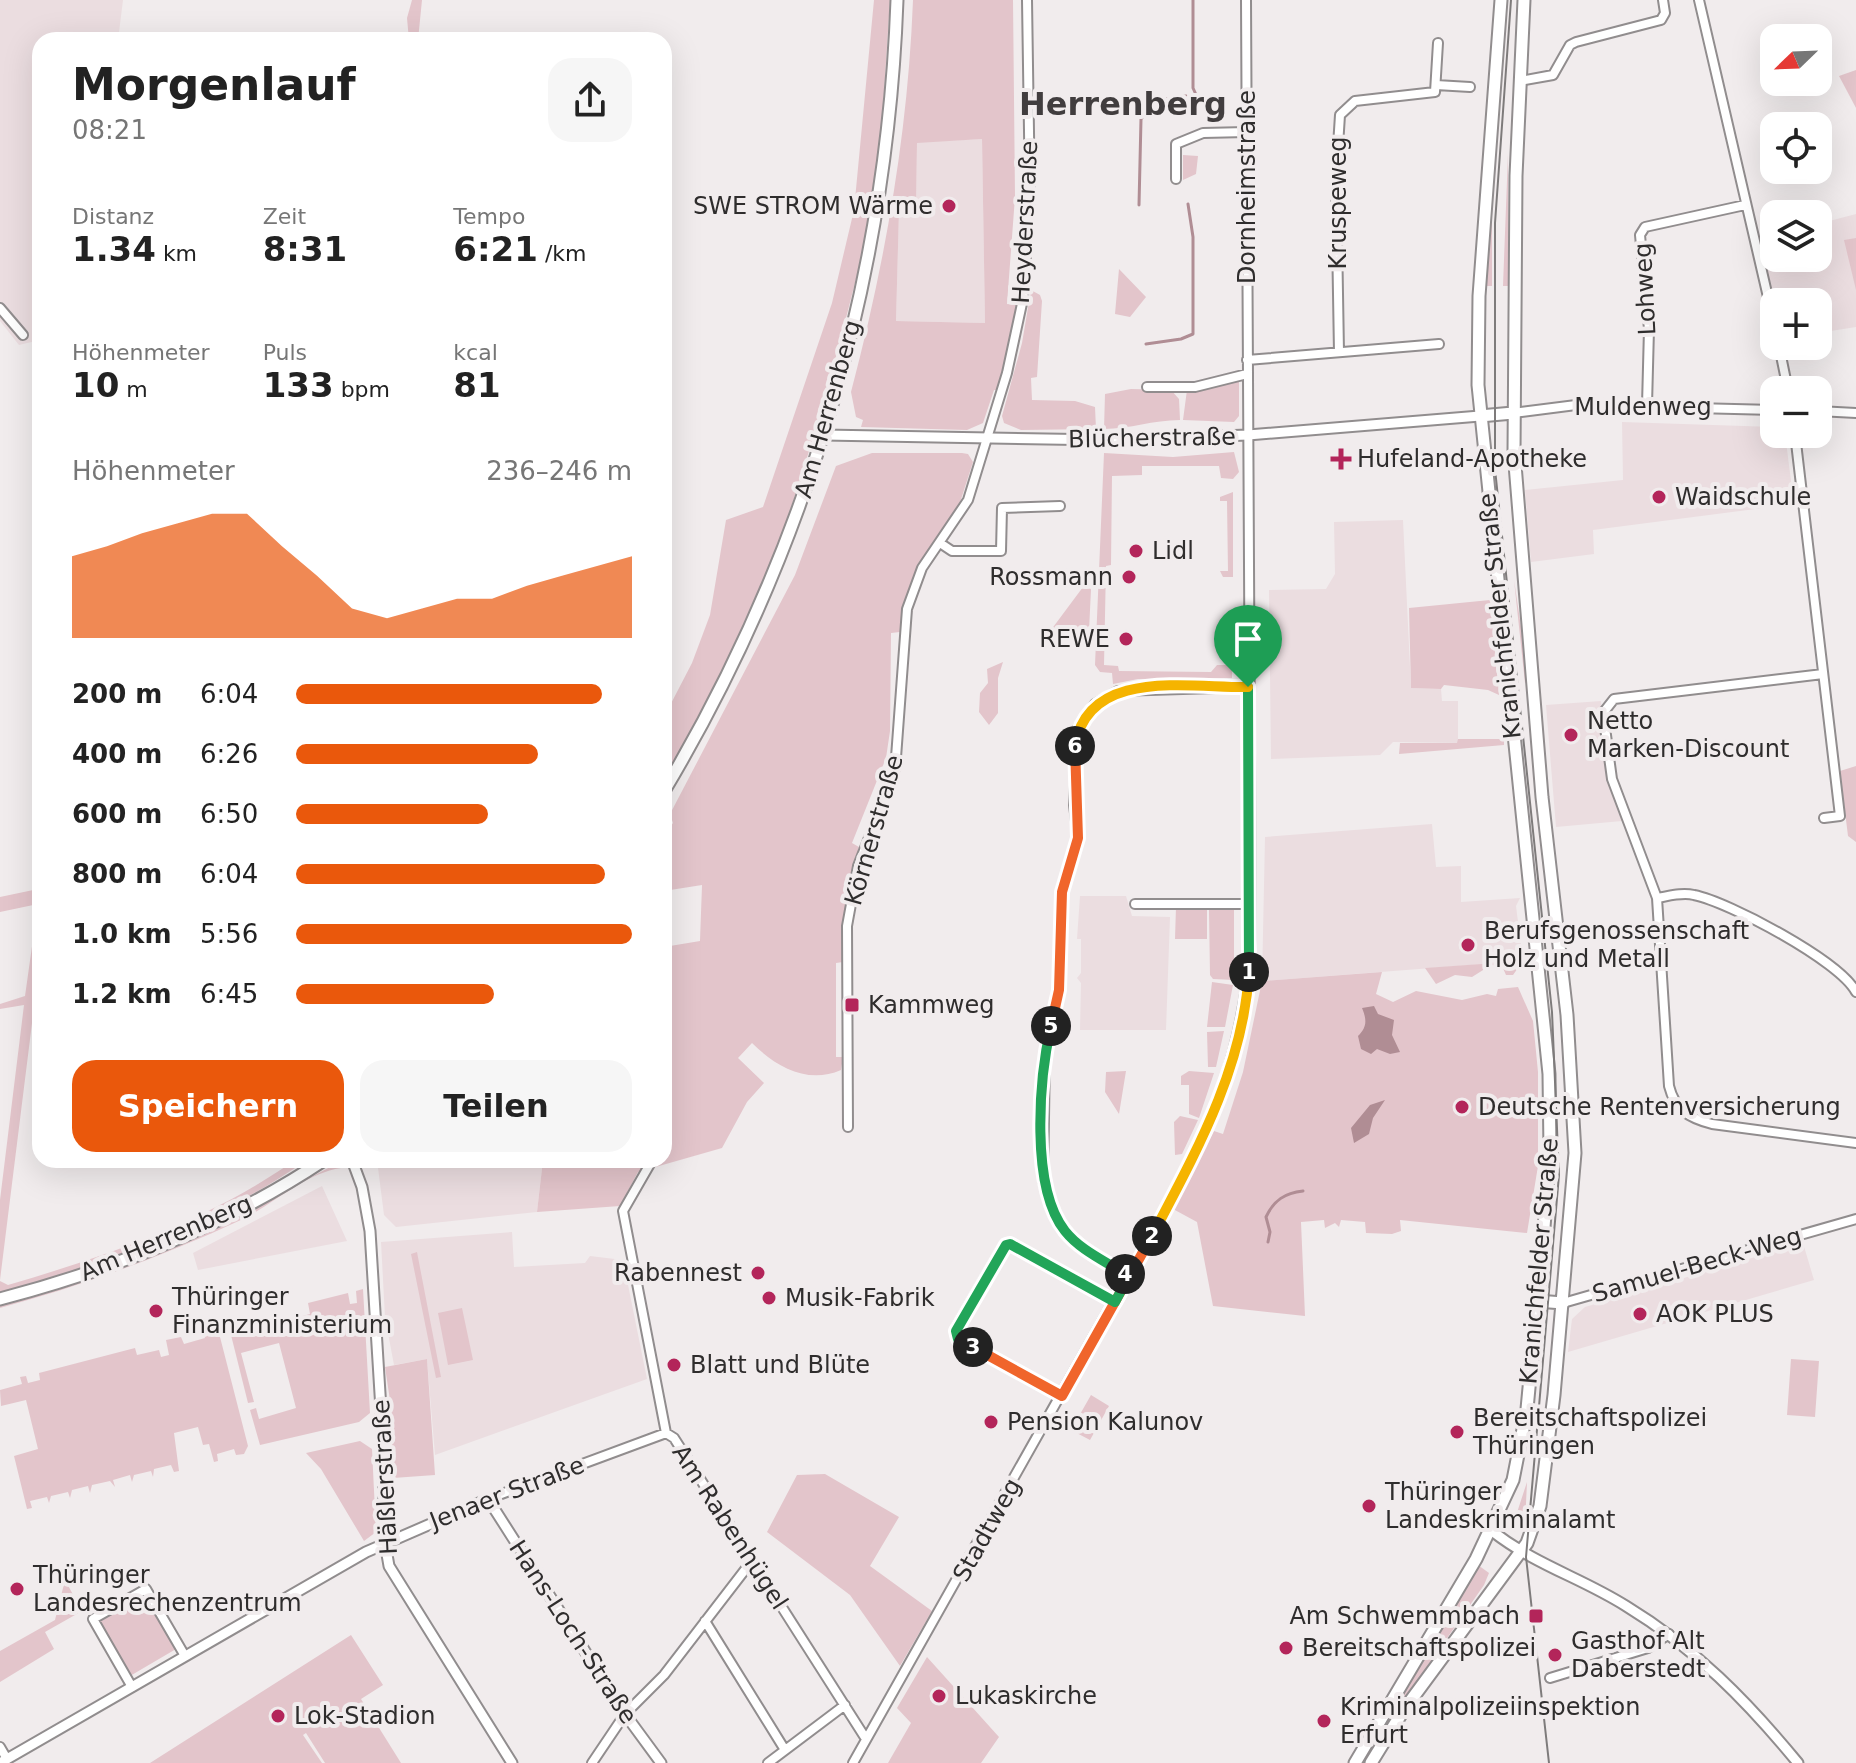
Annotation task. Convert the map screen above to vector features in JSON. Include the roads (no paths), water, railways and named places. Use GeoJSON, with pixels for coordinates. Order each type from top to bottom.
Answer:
{"type":"FeatureCollection","features":[{"type":"Feature","properties":{"kind":"main road","name":"Am Herrenberg"},"geometry":{"type":"LineString","coordinates":[[672,776],[728,674],[766,593],[789,541],[824,435],[877,222],[891,110],[897,0]]}},
{"type":"Feature","properties":{"kind":"main road","name":"Kranichfelder Straße"},"geometry":{"type":"LineString","coordinates":[[1492,1531],[1507,1498],[1521,1448],[1550,1151],[1549,1074],[1480,416],[1479,296],[1501,0]]}},
{"type":"Feature","properties":{"kind":"main road","name":"Kranichfelder Straße"},"geometry":{"type":"LineString","coordinates":[[1520,1553],[1532,1533],[1540,1506],[1574,1180],[1574,1107],[1521,555],[1513,413],[1524,0]]}},
{"type":"Feature","properties":{"kind":"main road"},"geometry":{"type":"LineString","coordinates":[[1480,416],[1513,413]]}},
{"type":"Feature","properties":{"kind":"main road","name":"Am Herrenberg"},"geometry":{"type":"LineString","coordinates":[[0,1299],[48,1286],[181,1237],[272,1193],[311,1168]]}},
{"type":"Feature","properties":{"kind":"main road","name":"Samuel-Beck-Weg"},"geometry":{"type":"LineString","coordinates":[[1537,1301],[1563,1303]]}},
{"type":"Feature","properties":{"kind":"main road"},"geometry":{"type":"LineString","coordinates":[[1355,1763],[1492,1531]]}},
{"type":"Feature","properties":{"kind":"main road"},"geometry":{"type":"LineString","coordinates":[[1371,1763],[1403,1711],[1520,1553]]}},
{"type":"Feature","properties":{"kind":"street","name":"Heyderstraße"},"geometry":{"type":"LineString","coordinates":[[988,439],[1017,333],[1028,256],[1027,0]]}},
{"type":"Feature","properties":{"kind":"street","name":"Dornheimstraße"},"geometry":{"type":"LineString","coordinates":[[1246,0],[1250,904]]}},
{"type":"Feature","properties":{"kind":"street"},"geometry":{"type":"LineString","coordinates":[[1520,81],[1553,75],[1570,45],[1576,42],[1661,20],[1665,13],[1663,0]]}},
{"type":"Feature","properties":{"kind":"street"},"geometry":{"type":"LineString","coordinates":[[1699,0],[1765,288]]}},
{"type":"Feature","properties":{"kind":"street"},"geometry":{"type":"LineString","coordinates":[[1436,85],[1438,43]]}},
{"type":"Feature","properties":{"kind":"street","name":"Kruspeweg"},"geometry":{"type":"LineString","coordinates":[[1339,352],[1336,177],[1340,115],[1355,101],[1435,92],[1436,85],[1470,87]]}},
{"type":"Feature","properties":{"kind":"street"},"geometry":{"type":"LineString","coordinates":[[1176,179],[1176,144],[1203,133],[1247,132]]}},
{"type":"Feature","properties":{"kind":"street","name":"Lohweg"},"geometry":{"type":"LineString","coordinates":[[1647,405],[1649,329],[1640,235],[1645,227],[1745,205]]}},
{"type":"Feature","properties":{"kind":"street"},"geometry":{"type":"LineString","coordinates":[[0,308],[23,335]]}},
{"type":"Feature","properties":{"kind":"street"},"geometry":{"type":"LineString","coordinates":[[1247,360],[1439,344]]}},
{"type":"Feature","properties":{"kind":"street"},"geometry":{"type":"LineString","coordinates":[[1147,387],[1181,388],[1247,374]]}},
{"type":"Feature","properties":{"kind":"street"},"geometry":{"type":"LineString","coordinates":[[1181,388],[1181,399]]}},
{"type":"Feature","properties":{"kind":"street","name":"Muldenweg"},"geometry":{"type":"LineString","coordinates":[[1513,413],[1576,405],[1760,409]]}},
{"type":"Feature","properties":{"kind":"street"},"geometry":{"type":"LineString","coordinates":[[1832,412],[1856,413]]}},
{"type":"Feature","properties":{"kind":"street","name":"Blücherstraße"},"geometry":{"type":"LineString","coordinates":[[824,435],[988,439],[1248,435],[1480,416]]}},
{"type":"Feature","properties":{"kind":"street","name":"Körnerstraße"},"geometry":{"type":"LineString","coordinates":[[848,1127],[847,952],[851,891],[861,856],[895,771],[907,609],[917,578],[968,500],[988,439]]}},
{"type":"Feature","properties":{"kind":"street"},"geometry":{"type":"LineString","coordinates":[[1797,448],[1840,816],[1824,818]]}},
{"type":"Feature","properties":{"kind":"street"},"geometry":{"type":"LineString","coordinates":[[940,543],[952,551],[1001,551],[1002,508],[1060,506]]}},
{"type":"Feature","properties":{"kind":"street"},"geometry":{"type":"LineString","coordinates":[[1823,674],[1614,699],[1603,713],[1612,779],[1657,898],[1669,1086],[1677,1107],[1694,1119],[1712,1124],[1856,1143]]}},
{"type":"Feature","properties":{"kind":"street"},"geometry":{"type":"LineString","coordinates":[[1129,1276],[1065,1232],[1051,1208],[1043,1180],[1045,1055],[1059,990],[1062,892],[1078,838],[1074,805],[1078,728],[1095,704],[1118,691],[1248,687]]}},
{"type":"Feature","properties":{"kind":"street"},"geometry":{"type":"LineString","coordinates":[[1657,898],[1697,895],[1759,921],[1836,971],[1856,992]]}},
{"type":"Feature","properties":{"kind":"street"},"geometry":{"type":"LineString","coordinates":[[1135,904],[1250,904]]}},
{"type":"Feature","properties":{"kind":"street","name":"Stadtweg"},"geometry":{"type":"LineString","coordinates":[[853,1763],[1194,1158],[1219,1103],[1240,1030],[1248,983],[1250,904]]}},
{"type":"Feature","properties":{"kind":"street","name":"Häßlerstraße"},"geometry":{"type":"LineString","coordinates":[[355,1168],[362,1187],[370,1231],[382,1426],[385,1543],[396,1580],[512,1763]]}},
{"type":"Feature","properties":{"kind":"street","name":"Am Rabenhügel"},"geometry":{"type":"LineString","coordinates":[[648,1168],[623,1211],[666,1433],[674,1438],[866,1739]]}},
{"type":"Feature","properties":{"kind":"street","name":"Samuel-Beck-Weg"},"geometry":{"type":"LineString","coordinates":[[1563,1303],[1856,1219]]}},
{"type":"Feature","properties":{"kind":"street"},"geometry":{"type":"LineString","coordinates":[[1062,1396],[958,1339],[957,1326],[1002,1249],[1010,1244],[1117,1299]]}},
{"type":"Feature","properties":{"kind":"street","name":"Jenaer Straße"},"geometry":{"type":"LineString","coordinates":[[4,1761],[385,1543],[488,1499],[666,1433]]}},
{"type":"Feature","properties":{"kind":"street","name":"Hans-Loch-Straße"},"geometry":{"type":"LineString","coordinates":[[488,1499],[625,1714],[661,1763]]}},
{"type":"Feature","properties":{"kind":"street"},"geometry":{"type":"LineString","coordinates":[[1492,1531],[1520,1553],[1623,1604],[1669,1634],[1745,1700],[1798,1763]]}},
{"type":"Feature","properties":{"kind":"street"},"geometry":{"type":"LineString","coordinates":[[592,1763],[625,1714],[649,1694],[751,1562]]}},
{"type":"Feature","properties":{"kind":"street"},"geometry":{"type":"LineString","coordinates":[[132,1687],[93,1619],[146,1589],[185,1656]]}},
{"type":"Feature","properties":{"kind":"street"},"geometry":{"type":"LineString","coordinates":[[705,1621],[785,1750]]}},
{"type":"Feature","properties":{"kind":"street"},"geometry":{"type":"LineString","coordinates":[[1550,1678],[1648,1648],[1669,1634]]}},
{"type":"Feature","properties":{"kind":"street"},"geometry":{"type":"LineString","coordinates":[[768,1763],[845,1705]]}},
{"type":"Feature","properties":{"kind":"street"},"geometry":{"type":"LineString","coordinates":[[0,1747],[4,1761]]}},
{"type":"Feature","properties":{"kind":"waterway"},"geometry":{"type":"LineString","coordinates":[[1193,0],[1193,88],[1198,99]]}},
{"type":"Feature","properties":{"kind":"waterway"},"geometry":{"type":"LineString","coordinates":[[1139,205],[1141,119],[1159,100],[1186,96]]}},
{"type":"Feature","properties":{"kind":"waterway"},"geometry":{"type":"LineString","coordinates":[[1146,344],[1193,334],[1193,237],[1188,204]]}},
{"type":"Feature","properties":{"kind":"waterway"},"geometry":{"type":"LineString","coordinates":[[1268,1242],[1270,1232],[1266,1217],[1269,1211],[1281,1198],[1303,1191]]}},
{"type":"Feature","properties":{"kind":"tram line"},"geometry":{"type":"LineString","coordinates":[[1511,0],[1495,223],[1495,469],[1552,1012],[1559,1175],[1526,1557],[1549,1763]]}},
{"type":"Feature","properties":{"kind":"place","name":"SWE STROM Wärme"},"geometry":{"type":"Point","coordinates":[949,206]}},
{"type":"Feature","properties":{"kind":"place","name":"Hufeland-Apotheke"},"geometry":{"type":"Point","coordinates":[1341,459]}},
{"type":"Feature","properties":{"kind":"place","name":"Waidschule"},"geometry":{"type":"Point","coordinates":[1659,497]}},
{"type":"Feature","properties":{"kind":"place","name":"Lidl"},"geometry":{"type":"Point","coordinates":[1136,551]}},
{"type":"Feature","properties":{"kind":"place","name":"Rossmann"},"geometry":{"type":"Point","coordinates":[1129,577]}},
{"type":"Feature","properties":{"kind":"place","name":"REWE"},"geometry":{"type":"Point","coordinates":[1126,639]}},
{"type":"Feature","properties":{"kind":"place","name":"Netto Marken-Discount"},"geometry":{"type":"Point","coordinates":[1571,735]}},
{"type":"Feature","properties":{"kind":"place","name":"Berufsgenossenschaft Holz und Metall"},"geometry":{"type":"Point","coordinates":[1468,945]}},
{"type":"Feature","properties":{"kind":"place","name":"Kammweg"},"geometry":{"type":"Point","coordinates":[852,1005]}},
{"type":"Feature","properties":{"kind":"place","name":"Deutsche Rentenversicherung"},"geometry":{"type":"Point","coordinates":[1462,1107]}},
{"type":"Feature","properties":{"kind":"place","name":"Rabennest"},"geometry":{"type":"Point","coordinates":[758,1273]}},
{"type":"Feature","properties":{"kind":"place","name":"Musik-Fabrik"},"geometry":{"type":"Point","coordinates":[769,1298]}},
{"type":"Feature","properties":{"kind":"place","name":"Thüringer Finanzministerium"},"geometry":{"type":"Point","coordinates":[156,1311]}},
{"type":"Feature","properties":{"kind":"place","name":"AOK PLUS"},"geometry":{"type":"Point","coordinates":[1640,1314]}},
{"type":"Feature","properties":{"kind":"place","name":"Blatt und Blüte"},"geometry":{"type":"Point","coordinates":[674,1365]}},
{"type":"Feature","properties":{"kind":"place","name":"Pension Kalunov"},"geometry":{"type":"Point","coordinates":[991,1422]}},
{"type":"Feature","properties":{"kind":"place","name":"Bereitschaftspolizei Thüringen"},"geometry":{"type":"Point","coordinates":[1457,1432]}},
{"type":"Feature","properties":{"kind":"place","name":"Thüringer Landeskriminalamt"},"geometry":{"type":"Point","coordinates":[1369,1506]}},
{"type":"Feature","properties":{"kind":"place","name":"Thüringer Landesrechenzentrum"},"geometry":{"type":"Point","coordinates":[17,1589]}},
{"type":"Feature","properties":{"kind":"place","name":"Am Schwemmbach"},"geometry":{"type":"Point","coordinates":[1536,1616]}},
{"type":"Feature","properties":{"kind":"place","name":"Bereitschaftspolizei"},"geometry":{"type":"Point","coordinates":[1286,1648]}},
{"type":"Feature","properties":{"kind":"place","name":"Gasthof Alt Daberstedt"},"geometry":{"type":"Point","coordinates":[1555,1655]}},
{"type":"Feature","properties":{"kind":"place","name":"Lukaskirche"},"geometry":{"type":"Point","coordinates":[939,1696]}},
{"type":"Feature","properties":{"kind":"place","name":"Lok-Stadion"},"geometry":{"type":"Point","coordinates":[278,1716]}},
{"type":"Feature","properties":{"kind":"place","name":"Kriminalpolizeiinspektion Erfurt"},"geometry":{"type":"Point","coordinates":[1324,1721]}},
{"type":"Feature","properties":{"kind":"district","name":"Herrenberg"},"geometry":{"type":"Point","coordinates":[1123,104]}}]}
